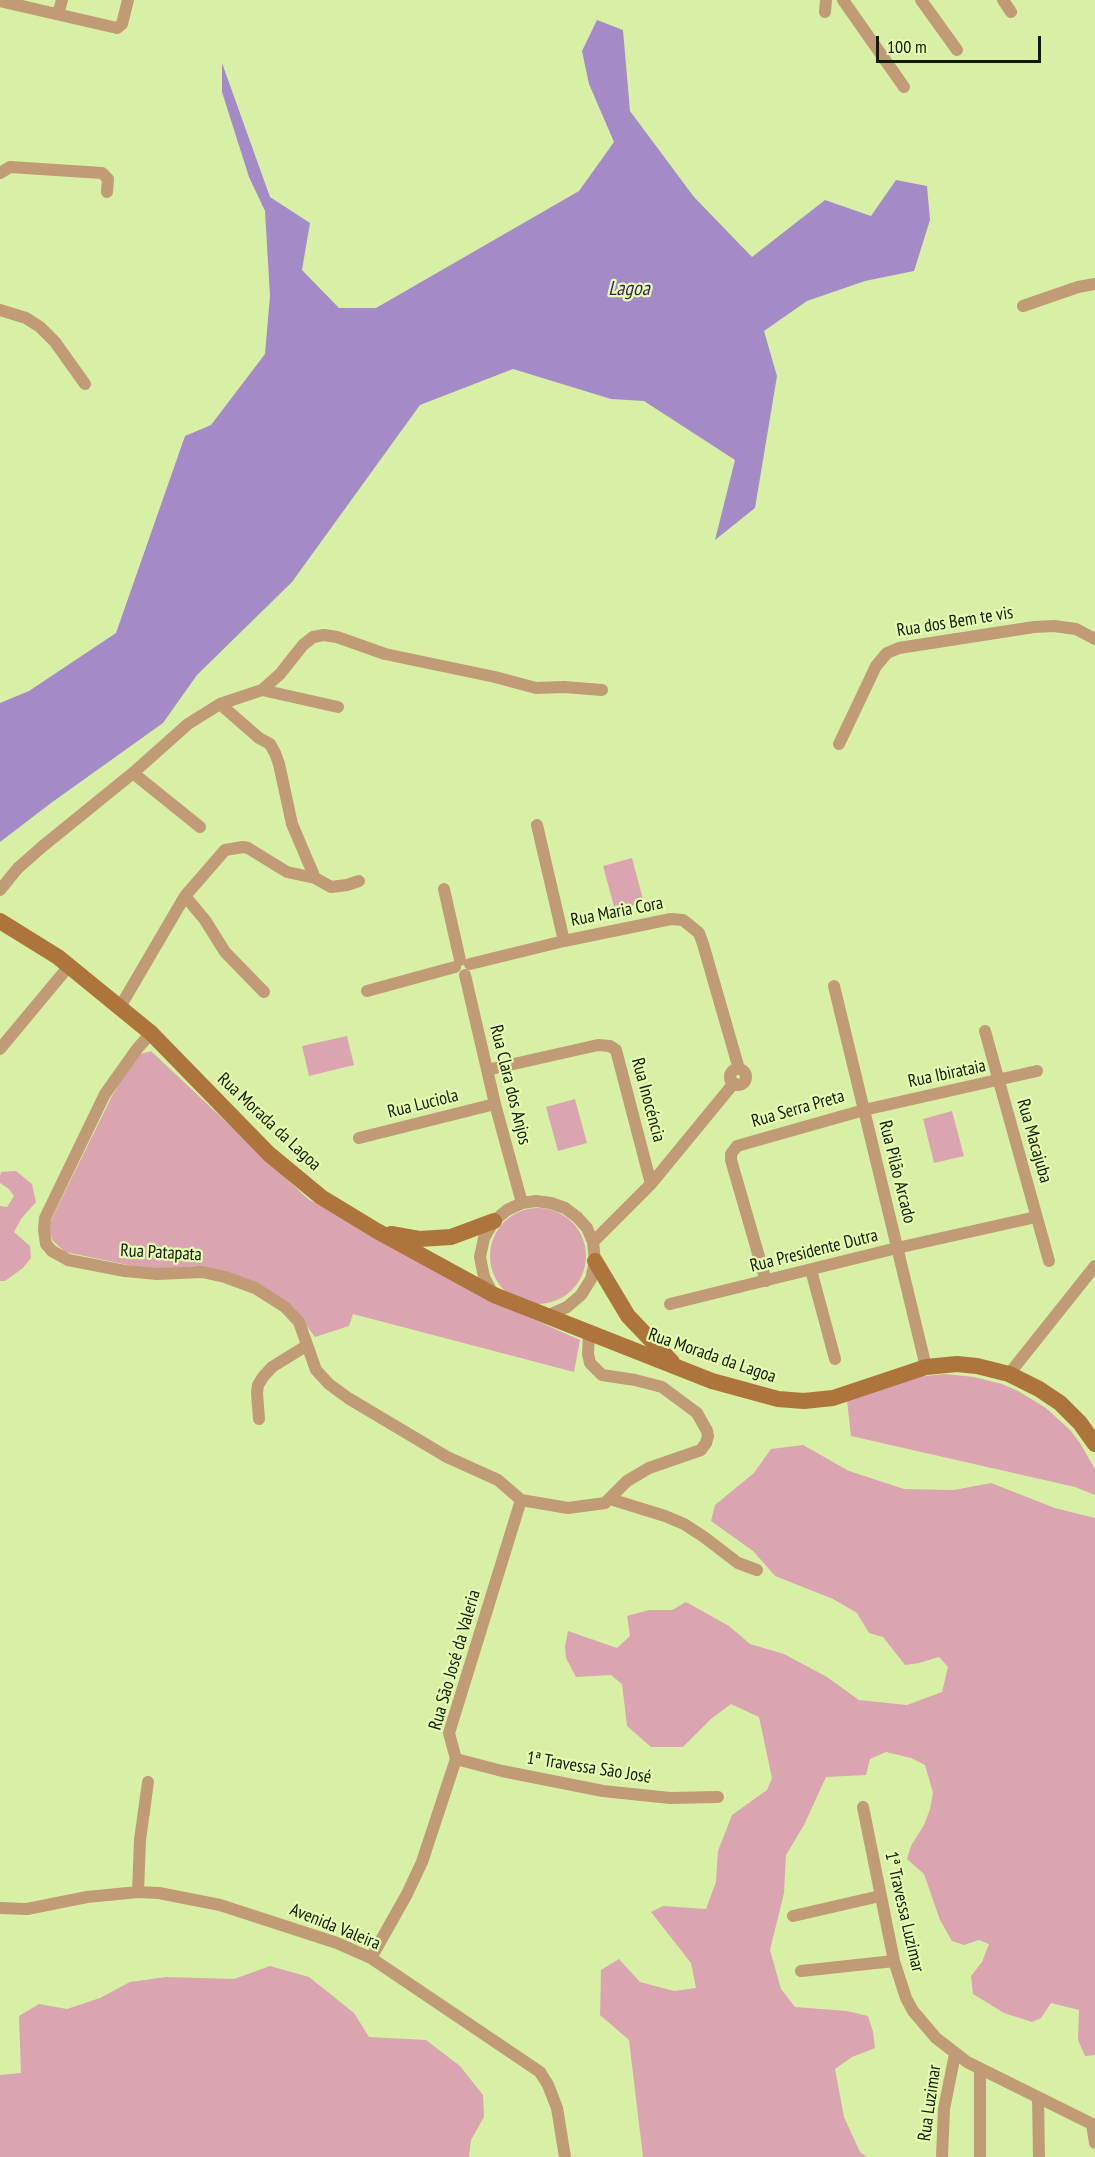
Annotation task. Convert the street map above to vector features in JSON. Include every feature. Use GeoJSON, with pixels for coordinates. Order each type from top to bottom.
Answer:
{"type":"FeatureCollection","features":[{"type":"Feature","properties":{"kind":"street"},"geometry":{"type":"LineString","coordinates":[[58,14],[62,0]]}},
{"type":"Feature","properties":{"kind":"street"},"geometry":{"type":"LineString","coordinates":[[843,0],[904,87]]}},
{"type":"Feature","properties":{"kind":"street"},"geometry":{"type":"LineString","coordinates":[[921,0],[957,50]]}},
{"type":"Feature","properties":{"kind":"street"},"geometry":{"type":"LineString","coordinates":[[1003,0],[1011,12]]}},
{"type":"Feature","properties":{"kind":"street"},"geometry":{"type":"LineString","coordinates":[[0,1],[117,28],[122,24],[127,5]]}},
{"type":"Feature","properties":{"kind":"street"},"geometry":{"type":"LineString","coordinates":[[0,174],[3,169],[9,167],[102,173],[108,180],[107,192]]}},
{"type":"Feature","properties":{"kind":"street"},"geometry":{"type":"LineString","coordinates":[[1023,306],[1078,287],[1095,284]]}},
{"type":"Feature","properties":{"kind":"street"},"geometry":{"type":"LineString","coordinates":[[0,310],[26,318],[40,327],[62,350],[85,384]]}},
{"type":"Feature","properties":{"kind":"street","name":"Rua dos Bem te vis"},"geometry":{"type":"LineString","coordinates":[[839,744],[876,666],[887,653],[898,648],[1044,627],[1076,629],[1095,639]]}},
{"type":"Feature","properties":{"kind":"street"},"geometry":{"type":"LineString","coordinates":[[0,890],[18,868],[133,773],[188,724],[220,704],[262,690],[280,674],[303,645],[313,637],[324,635],[355,642],[385,654],[536,688],[564,687],[602,690]]}},
{"type":"Feature","properties":{"kind":"street"},"geometry":{"type":"LineString","coordinates":[[262,690],[338,707]]}},
{"type":"Feature","properties":{"kind":"street"},"geometry":{"type":"LineString","coordinates":[[220,704],[259,738],[270,744],[275,753],[292,824],[315,878]]}},
{"type":"Feature","properties":{"kind":"street"},"geometry":{"type":"LineString","coordinates":[[133,773],[200,827]]}},
{"type":"Feature","properties":{"kind":"street"},"geometry":{"type":"LineString","coordinates":[[537,825],[564,941]]}},
{"type":"Feature","properties":{"kind":"street"},"geometry":{"type":"LineString","coordinates":[[120,1007],[185,896],[225,850],[248,848],[287,872],[315,878],[331,887],[359,882]]}},
{"type":"Feature","properties":{"kind":"street","name":"Rua Clara dos Anjos"},"geometry":{"type":"LineString","coordinates":[[444,889],[495,1104],[522,1203]]}},
{"type":"Feature","properties":{"kind":"street"},"geometry":{"type":"LineString","coordinates":[[185,896],[205,920],[225,952],[264,992]]}},
{"type":"Feature","properties":{"kind":"street","name":"Rua Maria Cora"},"geometry":{"type":"LineString","coordinates":[[367,991],[564,941],[671,919],[683,920],[692,926],[699,933],[703,944],[739,1069],[731,1074],[730,1077],[734,1083],[651,1184]]}},
{"type":"Feature","properties":{"kind":"street","name":"Rua Morada da Lagoa"},"geometry":{"type":"LineString","coordinates":[[0,921],[69,966],[151,1033],[269,1154],[321,1197],[377,1232],[494,1295],[676,1367],[753,1394],[778,1399],[804,1401],[832,1398],[926,1367],[967,1365],[1009,1374],[1040,1389],[1060,1403],[1093,1435]]}},
{"type":"Feature","properties":{"kind":"street"},"geometry":{"type":"LineString","coordinates":[[0,1049],[69,966]]}},
{"type":"Feature","properties":{"kind":"street","name":"Rua Pilão Arcado"},"geometry":{"type":"LineString","coordinates":[[834,986],[926,1367]]}},
{"type":"Feature","properties":{"kind":"street","name":"Rua Macajuba"},"geometry":{"type":"LineString","coordinates":[[985,1031],[1049,1261]]}},
{"type":"Feature","properties":{"kind":"street","name":"Rua Patapata"},"geometry":{"type":"LineString","coordinates":[[151,1033],[105,1094],[45,1218],[46,1244],[52,1251],[68,1260],[125,1271],[157,1274],[202,1272],[225,1276],[255,1288],[285,1307],[299,1322],[316,1370],[329,1384],[348,1398],[447,1457],[498,1480],[521,1500]]}},
{"type":"Feature","properties":{"kind":"street","name":"Rua Inocéncia"},"geometry":{"type":"LineString","coordinates":[[488,1070],[598,1045],[609,1046],[616,1050],[651,1184]]}},
{"type":"Feature","properties":{"kind":"street","name":"Rua Ibirataia"},"geometry":{"type":"LineString","coordinates":[[864,1110],[1036,1071]]}},
{"type":"Feature","properties":{"kind":"street","name":"Rua Luciola"},"geometry":{"type":"LineString","coordinates":[[359,1138],[495,1104]]}},
{"type":"Feature","properties":{"kind":"street","name":"Rua Serra Preta"},"geometry":{"type":"LineString","coordinates":[[766,1281],[731,1160],[733,1150],[742,1144],[864,1110]]}},
{"type":"Feature","properties":{"kind":"street"},"geometry":{"type":"LineString","coordinates":[[593,1242],[651,1184]]}},
{"type":"Feature","properties":{"kind":"street"},"geometry":{"type":"LineString","coordinates":[[377,1232],[402,1237],[434,1239],[466,1233],[494,1221],[507,1210],[522,1203],[536,1201],[565,1208],[582,1223],[593,1242],[595,1261],[591,1279],[581,1295],[567,1307],[547,1316]]}},
{"type":"Feature","properties":{"kind":"street","name":"Rua Presidente Dutra"},"geometry":{"type":"LineString","coordinates":[[670,1304],[897,1248],[1036,1217]]}},
{"type":"Feature","properties":{"kind":"street"},"geometry":{"type":"LineString","coordinates":[[494,1221],[484,1238],[480,1257],[484,1277],[494,1295]]}},
{"type":"Feature","properties":{"kind":"street"},"geometry":{"type":"LineString","coordinates":[[595,1261],[628,1316],[676,1367]]}},
{"type":"Feature","properties":{"kind":"street"},"geometry":{"type":"LineString","coordinates":[[1009,1374],[1095,1266]]}},
{"type":"Feature","properties":{"kind":"street"},"geometry":{"type":"LineString","coordinates":[[811,1270],[835,1359]]}},
{"type":"Feature","properties":{"kind":"street"},"geometry":{"type":"LineString","coordinates":[[521,1500],[568,1508],[605,1503],[627,1481],[649,1468],[700,1450],[706,1443],[708,1436],[697,1413],[662,1387],[602,1375],[590,1363],[589,1333]]}},
{"type":"Feature","properties":{"kind":"street"},"geometry":{"type":"LineString","coordinates":[[259,1419],[257,1394],[258,1385],[263,1377],[272,1367],[306,1346]]}},
{"type":"Feature","properties":{"kind":"street"},"geometry":{"type":"LineString","coordinates":[[610,1498],[684,1524],[738,1563],[757,1570]]}},
{"type":"Feature","properties":{"kind":"street","name":"Rua São José da Valeria"},"geometry":{"type":"LineString","coordinates":[[456,1759],[449,1733],[521,1500]]}},
{"type":"Feature","properties":{"kind":"street"},"geometry":{"type":"LineString","coordinates":[[371,1958],[422,1862],[456,1759]]}},
{"type":"Feature","properties":{"kind":"street","name":"1ª Travessa São José"},"geometry":{"type":"LineString","coordinates":[[456,1759],[502,1771],[603,1791],[670,1798],[718,1797]]}},
{"type":"Feature","properties":{"kind":"street"},"geometry":{"type":"LineString","coordinates":[[138,1892],[140,1839],[148,1782]]}},
{"type":"Feature","properties":{"kind":"street","name":"1ª Travessa Luzimar"},"geometry":{"type":"LineString","coordinates":[[863,1807],[894,1961],[906,1998],[924,2026],[955,2054],[980,2070],[1038,2098],[1094,2121]]}},
{"type":"Feature","properties":{"kind":"street","name":"Avenida Valeira"},"geometry":{"type":"LineString","coordinates":[[0,1908],[27,1909],[87,1897],[138,1892],[159,1893],[220,1905],[319,1937],[371,1958],[540,2072],[557,2108],[565,2157]]}},
{"type":"Feature","properties":{"kind":"street"},"geometry":{"type":"LineString","coordinates":[[793,1916],[880,1896]]}},
{"type":"Feature","properties":{"kind":"street"},"geometry":{"type":"LineString","coordinates":[[801,1971],[894,1961]]}},
{"type":"Feature","properties":{"kind":"street","name":"Rua Luzimar"},"geometry":{"type":"LineString","coordinates":[[942,2157],[945,2109],[955,2054]]}},
{"type":"Feature","properties":{"kind":"street"},"geometry":{"type":"LineString","coordinates":[[980,2070],[980,2157]]}},
{"type":"Feature","properties":{"kind":"street"},"geometry":{"type":"LineString","coordinates":[[1038,2098],[1039,2157]]}},
{"type":"Feature","properties":{"kind":"street"},"geometry":{"type":"LineString","coordinates":[[1094,2121],[1095,2143]]}},
{"type":"Feature","properties":{"kind":"shaded area"},"geometry":{"type":"Polygon","coordinates":[[[632,858],[644,903],[615,910],[603,866],[632,858]]]}},
{"type":"Feature","properties":{"kind":"shaded area"},"geometry":{"type":"Polygon","coordinates":[[[347,1036],[354,1065],[309,1076],[302,1046],[347,1036]]]}},
{"type":"Feature","properties":{"kind":"shaded area"},"geometry":{"type":"Polygon","coordinates":[[[151,1051],[308,1199],[510,1309],[580,1340],[574,1372],[353,1314],[349,1326],[315,1337],[292,1306],[252,1283],[193,1266],[157,1271],[65,1252],[53,1241],[48,1227],[112,1096],[137,1055],[151,1051]]]}},
{"type":"Feature","properties":{"kind":"shaded area"},"geometry":{"type":"Polygon","coordinates":[[[575,1099],[587,1143],[558,1151],[546,1107],[575,1099]]]}},
{"type":"Feature","properties":{"kind":"shaded area"},"geometry":{"type":"Polygon","coordinates":[[[952,1111],[964,1156],[934,1163],[923,1119],[952,1111]]]}},
{"type":"Feature","properties":{"kind":"shaded area"},"geometry":{"type":"Polygon","coordinates":[[[16,1171],[32,1184],[36,1202],[21,1219],[14,1232],[30,1246],[31,1258],[23,1268],[5,1281],[0,1281],[0,1206],[7,1207],[14,1196],[0,1183],[0,1176],[1,1172],[16,1171]]]}},
{"type":"Feature","properties":{"kind":"shaded area"},"geometry":{"type":"Polygon","coordinates":[[[538,1208],[556,1212],[572,1222],[582,1238],[586,1256],[582,1274],[572,1290],[556,1300],[538,1304],[520,1300],[504,1290],[494,1274],[490,1256],[494,1238],[504,1222],[520,1212],[538,1208]]]}},
{"type":"Feature","properties":{"kind":"shaded area"},"geometry":{"type":"Polygon","coordinates":[[[945,1374],[974,1377],[1002,1384],[1046,1408],[1070,1430],[1095,1469],[1095,1495],[1075,1487],[851,1436],[847,1401],[916,1377],[945,1374]]]}},
{"type":"Feature","properties":{"kind":"shaded area"},"geometry":{"type":"Polygon","coordinates":[[[803,1445],[849,1471],[904,1489],[954,1490],[991,1483],[1055,1508],[1095,1518],[1095,2055],[1085,2056],[1078,2040],[1079,2010],[1051,2003],[1041,2018],[1032,2022],[1004,2013],[973,1994],[971,1976],[982,1962],[989,1944],[979,1940],[964,1945],[952,1941],[940,1920],[924,1874],[907,1859],[930,1809],[933,1793],[925,1765],[911,1758],[886,1752],[870,1759],[866,1775],[826,1777],[804,1825],[786,1855],[784,1893],[770,1950],[781,1989],[795,2007],[847,2011],[868,2016],[875,2048],[852,2057],[835,2069],[844,2117],[860,2152],[867,2157],[643,2157],[629,2040],[600,2015],[601,1970],[619,1959],[640,1982],[674,1991],[696,1988],[691,1963],[651,1912],[663,1906],[706,1909],[716,1882],[718,1851],[732,1815],[767,1790],[772,1778],[759,1717],[731,1704],[711,1719],[683,1747],[651,1747],[627,1726],[622,1684],[611,1675],[576,1677],[566,1658],[565,1646],[568,1631],[617,1648],[630,1636],[627,1616],[649,1610],[672,1610],[686,1602],[729,1626],[750,1644],[784,1654],[827,1677],[859,1700],[907,1705],[942,1692],[948,1667],[939,1657],[905,1665],[883,1637],[869,1633],[857,1613],[833,1599],[775,1576],[753,1551],[711,1521],[715,1505],[754,1473],[771,1449],[803,1445]]]}},
{"type":"Feature","properties":{"kind":"shaded area"},"geometry":{"type":"Polygon","coordinates":[[[270,1966],[309,1977],[354,2013],[369,2037],[426,2040],[460,2066],[483,2095],[484,2117],[471,2140],[469,2157],[0,2157],[0,2075],[21,2073],[19,2016],[39,2004],[67,2009],[100,1998],[130,1982],[166,1977],[234,1979],[270,1966]]]}},
{"type":"Feature","properties":{"kind":"water","name":"Lagoa"},"geometry":{"type":"Polygon","coordinates":[[[597,20],[623,30],[630,111],[694,197],[752,257],[825,200],[871,216],[896,180],[927,186],[930,220],[914,271],[865,281],[807,301],[764,331],[777,376],[755,508],[715,540],[735,460],[644,401],[611,399],[513,369],[420,405],[292,582],[197,675],[163,723],[0,842],[0,703],[29,691],[116,633],[185,436],[211,425],[265,354],[270,296],[265,211],[249,177],[222,92],[222,63],[270,197],[310,223],[302,270],[339,308],[376,308],[579,191],[614,142],[589,84],[582,51],[597,20]]]}}]}
